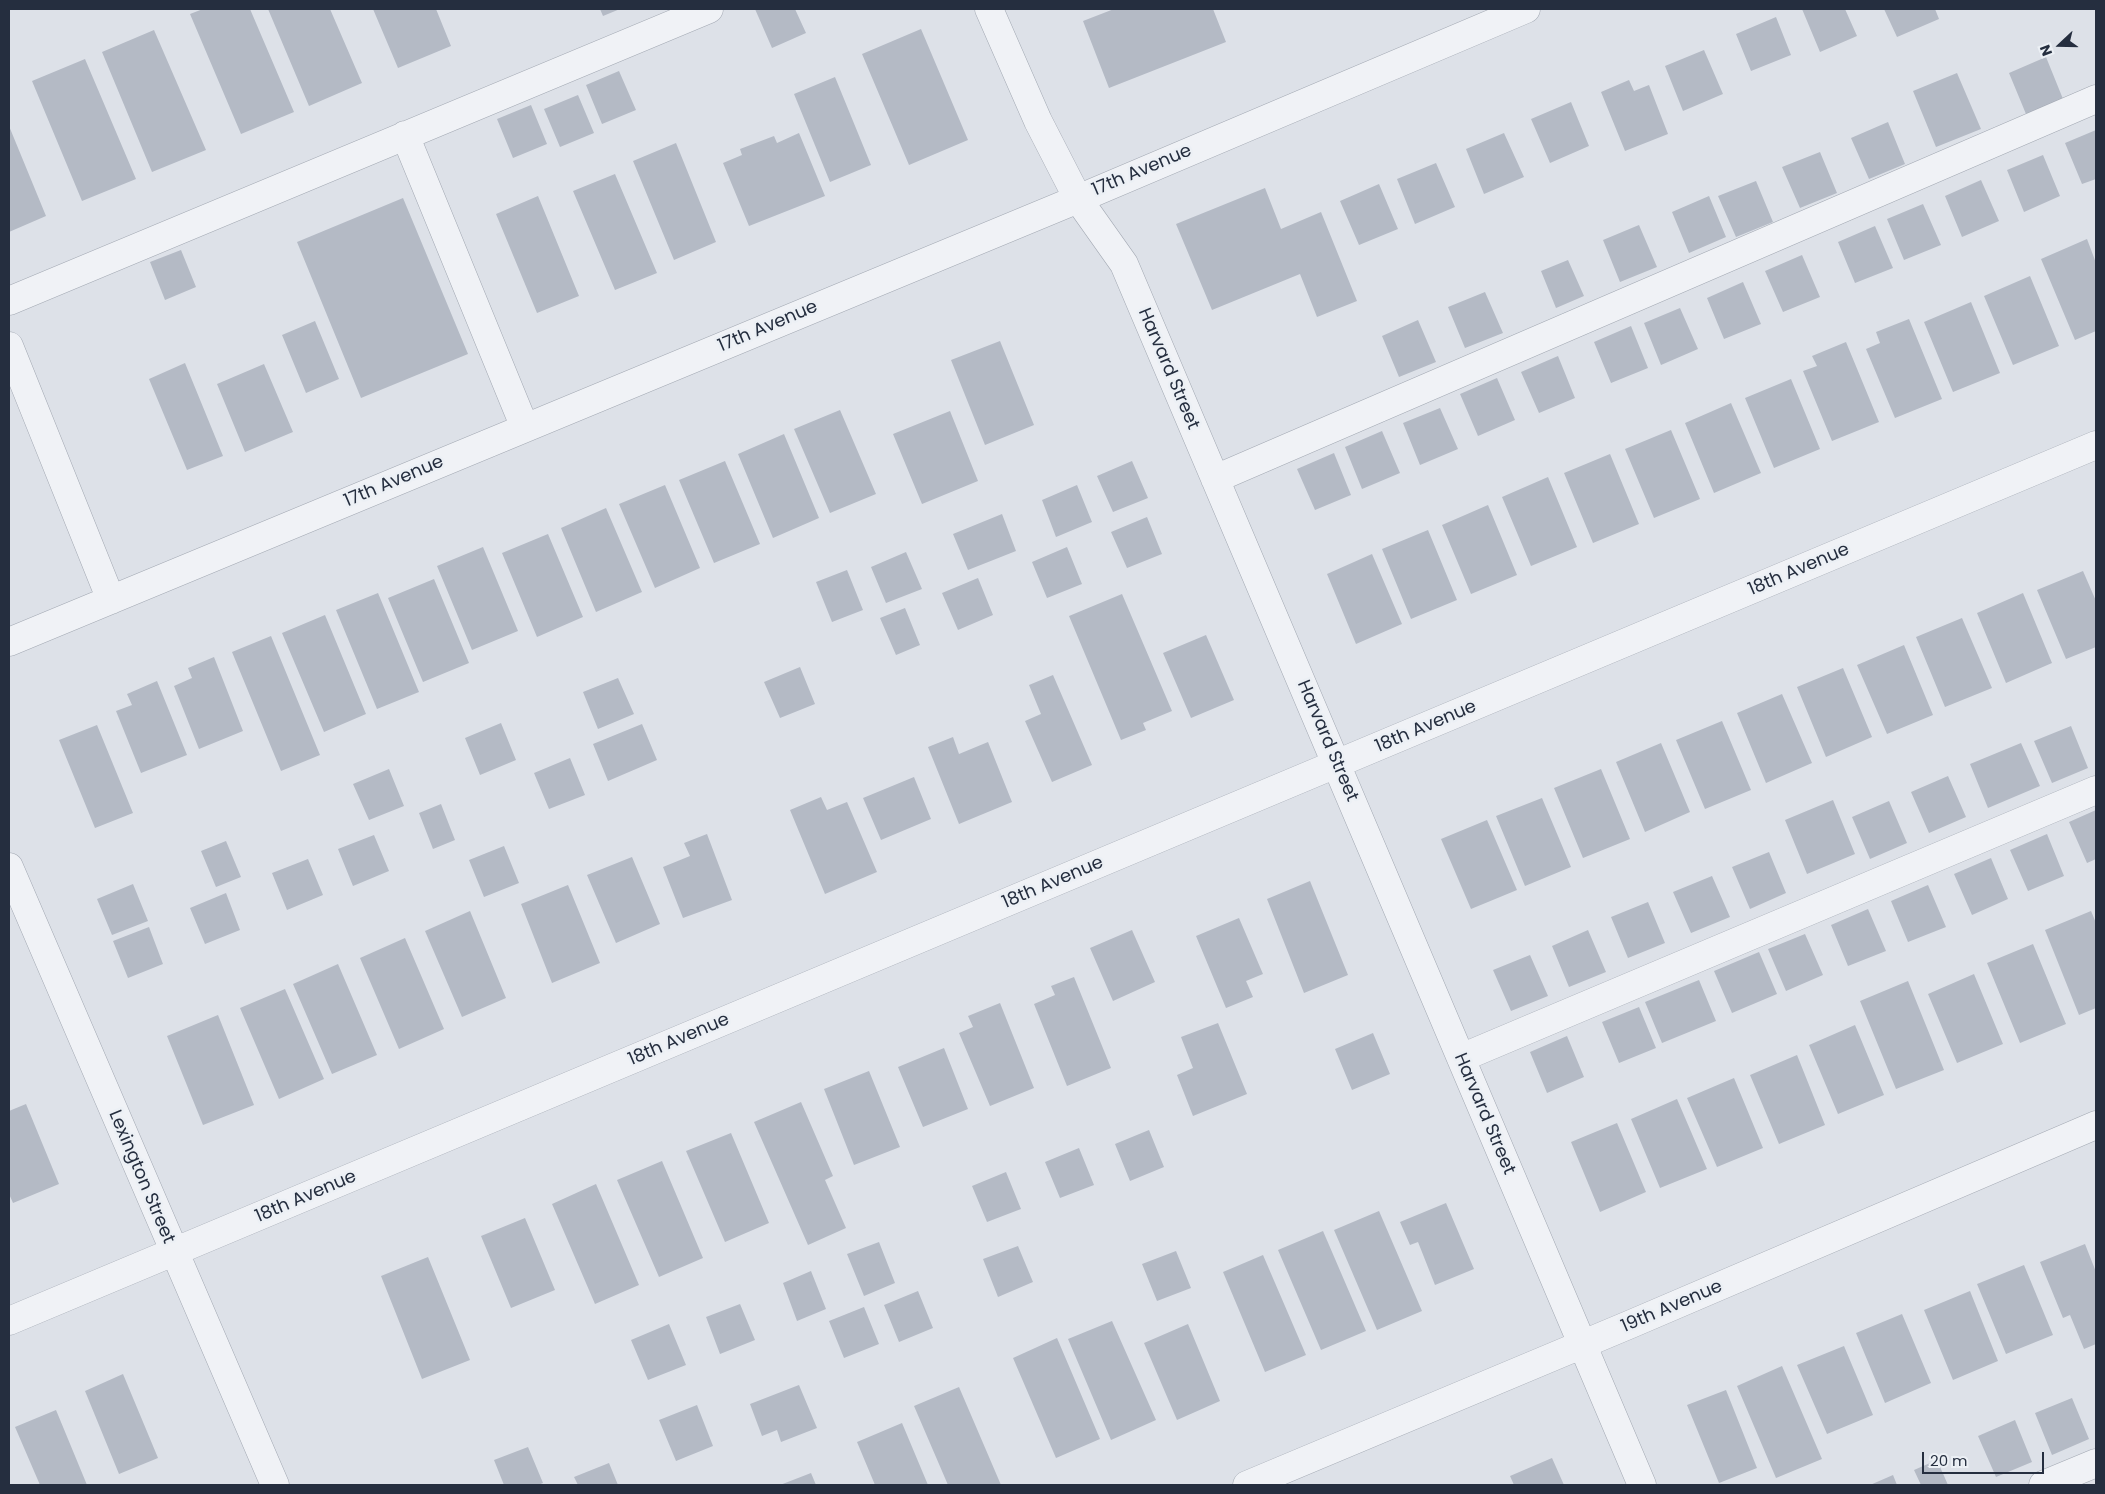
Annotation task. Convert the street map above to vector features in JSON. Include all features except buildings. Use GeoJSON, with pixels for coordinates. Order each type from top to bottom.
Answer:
{"type":"FeatureCollection","features":[{"type":"Feature","properties":{"kind":"street"},"geometry":{"type":"LineString","coordinates":[[9,301],[709,9]]}},
{"type":"Feature","properties":{"kind":"street","name":"Harvard Street"},"geometry":{"type":"LineString","coordinates":[[990,9],[1038,122],[1078,199],[1124,264],[1642,1485]]}},
{"type":"Feature","properties":{"kind":"street","name":"17th Avenue"},"geometry":{"type":"LineString","coordinates":[[9,642],[1078,199],[1526,9]]}},
{"type":"Feature","properties":{"kind":"street"},"geometry":{"type":"LineString","coordinates":[[1215,479],[2096,99]]}},
{"type":"Feature","properties":{"kind":"street"},"geometry":{"type":"LineString","coordinates":[[405,136],[525,428]]}},
{"type":"Feature","properties":{"kind":"street"},"geometry":{"type":"LineString","coordinates":[[9,346],[111,600]]}},
{"type":"Feature","properties":{"kind":"street","name":"18th Avenue"},"geometry":{"type":"LineString","coordinates":[[9,1321],[2096,445]]}},
{"type":"Feature","properties":{"kind":"street"},"geometry":{"type":"LineString","coordinates":[[1460,1058],[2096,790]]}},
{"type":"Feature","properties":{"kind":"street","name":"Lexington Street"},"geometry":{"type":"LineString","coordinates":[[9,867],[275,1485]]}},
{"type":"Feature","properties":{"kind":"street","name":"19th Avenue"},"geometry":{"type":"LineString","coordinates":[[1247,1485],[2096,1125]]}},
{"type":"Feature","properties":{"kind":"street"},"geometry":{"type":"LineString","coordinates":[[2043,1485],[2096,1463]]}}]}
